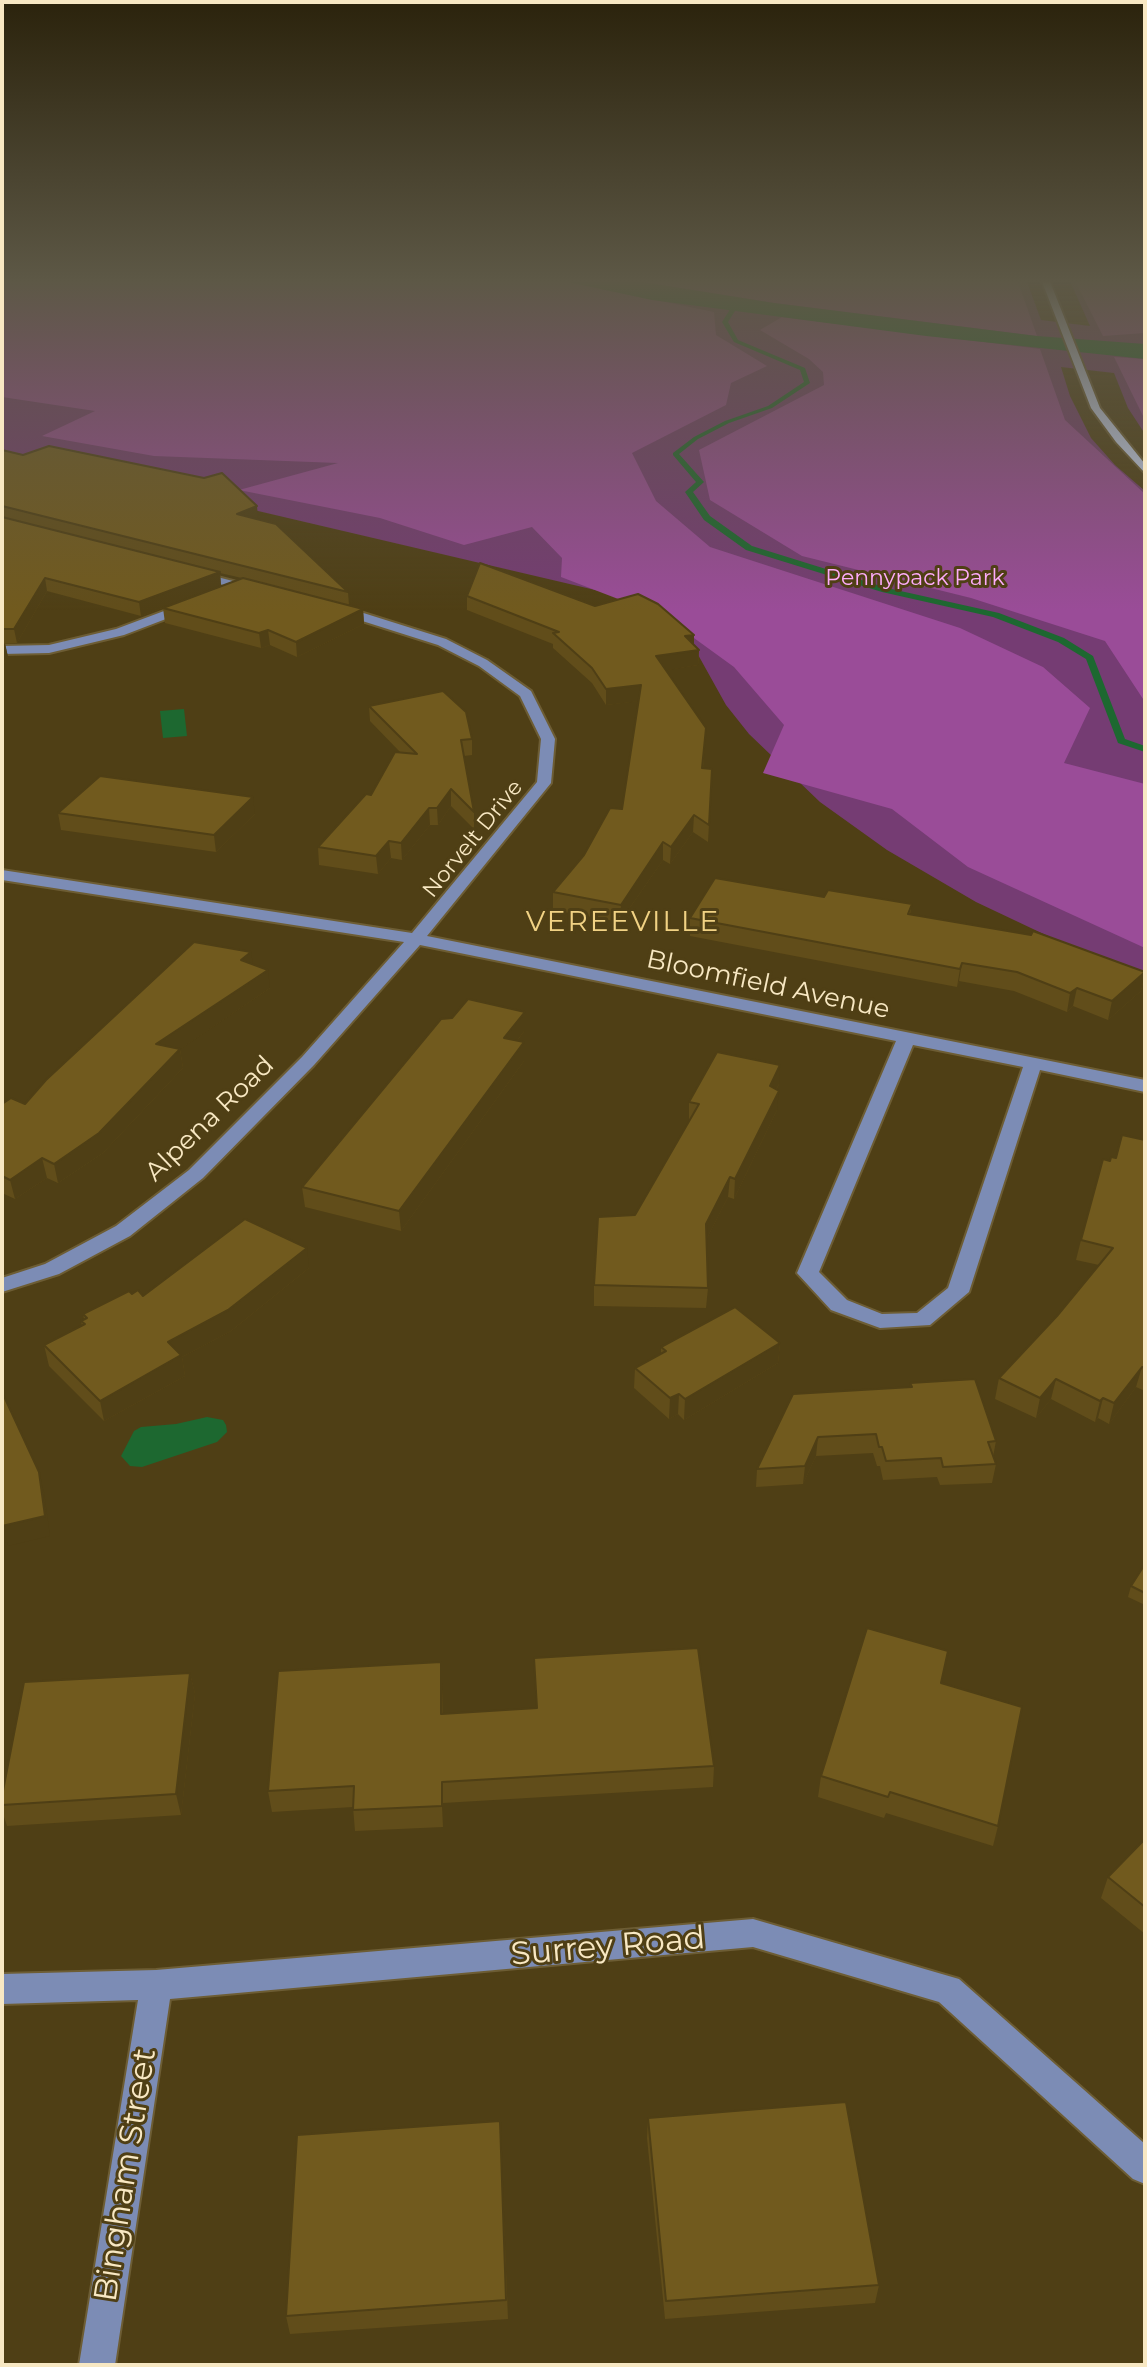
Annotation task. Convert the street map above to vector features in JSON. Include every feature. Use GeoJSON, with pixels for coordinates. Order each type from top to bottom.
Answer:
{"type":"FeatureCollection","features":[{"type":"Feature","properties":{"kind":"main road"},"geometry":{"type":"LineString","coordinates":[[1089,389],[1096,408],[1145,470]]}},
{"type":"Feature","properties":{"kind":"street"},"geometry":{"type":"LineString","coordinates":[[181,570],[270,593]]}},
{"type":"Feature","properties":{"kind":"street"},"geometry":{"type":"LineString","coordinates":[[214,596],[240,586]]}},
{"type":"Feature","properties":{"kind":"street"},"geometry":{"type":"LineString","coordinates":[[2,650],[49,649],[120,632],[200,601]]}},
{"type":"Feature","properties":{"kind":"street","name":"Norvelt Drive"},"geometry":{"type":"LineString","coordinates":[[330,608],[442,642],[483,663],[526,694],[548,739],[544,783],[416,939]]}},
{"type":"Feature","properties":{"kind":"street","name":"Bloomfield Avenue"},"geometry":{"type":"LineString","coordinates":[[2,875],[416,939],[1145,1086]]}},
{"type":"Feature","properties":{"kind":"street","name":"Alpena Road"},"geometry":{"type":"LineString","coordinates":[[2,1285],[52,1269],[123,1231],[196,1174],[308,1061],[416,939]]}},
{"type":"Feature","properties":{"kind":"street"},"geometry":{"type":"LineString","coordinates":[[906,1040],[808,1273],[839,1305],[880,1321],[922,1320],[958,1292],[1033,1064]]}},
{"type":"Feature","properties":{"kind":"street","name":"Surrey Road"},"geometry":{"type":"LineString","coordinates":[[2,1989],[156,1985],[753,1933],[948,1990],[1143,2165]]}},
{"type":"Feature","properties":{"kind":"street","name":"Bingham Street"},"geometry":{"type":"LineString","coordinates":[[97,2365],[156,1985]]}},
{"type":"Feature","properties":{"kind":"green space","name":"Pennypack Park"},"geometry":{"type":"Polygon","coordinates":[[[2,389],[1068,389],[1091,438],[1115,465],[1145,491],[1145,982],[976,902],[887,850],[820,802],[749,734],[726,705],[672,608],[2,451],[2,389]]]}},
{"type":"Feature","properties":{"kind":"green space"},"geometry":{"type":"Polygon","coordinates":[[[2,389],[730,389],[726,405],[632,453],[656,501],[710,547],[960,628],[1043,667],[1090,708],[1064,763],[1145,784],[1145,948],[968,867],[892,809],[763,773],[784,725],[734,667],[665,617],[561,577],[562,558],[532,527],[464,545],[380,518],[239,490],[338,463],[154,456],[42,436],[95,411],[2,397],[2,389]]]}},
{"type":"Feature","properties":{"kind":"green space"},"geometry":{"type":"Polygon","coordinates":[[[815,389],[1054,389],[1065,420],[1145,494],[1145,702],[1105,641],[971,598],[802,556],[710,500],[699,450],[815,389]]]}},
{"type":"Feature","properties":{"kind":"green space","name":"Pennypack Park"},"geometry":{"type":"Polygon","coordinates":[[[1121,389],[1145,389],[1145,434],[1128,408],[1121,389]]]}},
{"type":"Feature","properties":{"kind":"green space"},"geometry":{"type":"Polygon","coordinates":[[[1130,389],[1145,389],[1145,420],[1130,389]]]}},
{"type":"Feature","properties":{"kind":"shaded area"},"geometry":{"type":"Polygon","coordinates":[[[184,709],[187,736],[163,738],[160,711],[184,709]]]}},
{"type":"Feature","properties":{"kind":"shaded area"},"geometry":{"type":"Polygon","coordinates":[[[207,1417],[223,1420],[226,1425],[227,1432],[217,1442],[142,1467],[130,1466],[121,1456],[134,1431],[141,1427],[207,1417]]]}},
{"type":"Feature","properties":{"kind":"building"},"geometry":{"type":"Polygon","coordinates":[[[49,446],[204,478],[222,473],[257,506],[237,514],[276,524],[348,592],[2,506],[2,450],[23,455],[49,446]]]}},
{"type":"Feature","properties":{"kind":"building"},"geometry":{"type":"Polygon","coordinates":[[[2,517],[220,572],[139,602],[45,578],[14,629],[2,629],[2,517]]]}},
{"type":"Feature","properties":{"kind":"building"},"geometry":{"type":"Polygon","coordinates":[[[480,563],[595,606],[638,594],[658,604],[694,635],[685,636],[699,650],[656,656],[706,728],[702,768],[712,769],[709,825],[694,815],[671,847],[663,842],[621,905],[553,892],[584,855],[610,808],[622,809],[641,685],[606,689],[592,668],[553,633],[559,632],[467,596],[480,563]]]}},
{"type":"Feature","properties":{"kind":"building"},"geometry":{"type":"Polygon","coordinates":[[[243,578],[363,609],[296,642],[268,630],[259,633],[163,608],[243,578]]]}},
{"type":"Feature","properties":{"kind":"building"},"geometry":{"type":"Polygon","coordinates":[[[443,691],[466,712],[472,739],[461,740],[474,812],[451,789],[437,808],[429,808],[401,843],[389,841],[376,856],[318,847],[366,794],[371,795],[395,752],[417,754],[369,706],[443,691]]]}},
{"type":"Feature","properties":{"kind":"building"},"geometry":{"type":"Polygon","coordinates":[[[100,776],[253,797],[214,835],[58,813],[100,776]]]}},
{"type":"Feature","properties":{"kind":"building"},"geometry":{"type":"Polygon","coordinates":[[[715,878],[824,897],[828,890],[912,904],[908,914],[1031,935],[1033,931],[1145,972],[1112,1001],[1077,988],[1070,993],[1017,972],[962,963],[960,969],[690,918],[715,878]]]}},
{"type":"Feature","properties":{"kind":"building"},"geometry":{"type":"Polygon","coordinates":[[[194,942],[251,952],[241,960],[268,970],[156,1044],[180,1049],[99,1133],[54,1164],[42,1158],[10,1180],[2,1176],[2,1104],[11,1098],[25,1104],[46,1080],[194,942]]]}},
{"type":"Feature","properties":{"kind":"building"},"geometry":{"type":"Polygon","coordinates":[[[468,999],[525,1012],[504,1038],[524,1042],[399,1211],[302,1187],[441,1019],[452,1018],[468,999]]]}},
{"type":"Feature","properties":{"kind":"building"},"geometry":{"type":"Polygon","coordinates":[[[717,1052],[780,1065],[770,1086],[779,1091],[735,1179],[730,1177],[706,1224],[708,1288],[594,1285],[598,1217],[635,1215],[699,1104],[689,1102],[717,1052]]]}},
{"type":"Feature","properties":{"kind":"building"},"geometry":{"type":"Polygon","coordinates":[[[1122,1135],[1145,1140],[1145,1368],[1142,1367],[1114,1403],[1103,1398],[1100,1401],[1056,1379],[1040,1398],[999,1378],[1057,1316],[1113,1248],[1081,1240],[1103,1159],[1110,1161],[1111,1157],[1116,1158],[1122,1135]]]}},
{"type":"Feature","properties":{"kind":"building"},"geometry":{"type":"Polygon","coordinates":[[[245,1219],[307,1248],[228,1310],[168,1342],[181,1355],[100,1401],[44,1345],[85,1324],[81,1321],[87,1318],[83,1314],[129,1291],[132,1294],[138,1290],[143,1296],[245,1219]]]}},
{"type":"Feature","properties":{"kind":"building"},"geometry":{"type":"Polygon","coordinates":[[[735,1307],[780,1343],[685,1399],[679,1394],[670,1398],[635,1368],[666,1351],[661,1347],[735,1307]]]}},
{"type":"Feature","properties":{"kind":"building"},"geometry":{"type":"Polygon","coordinates":[[[975,1379],[996,1441],[988,1442],[996,1464],[943,1467],[941,1458],[886,1461],[876,1434],[818,1437],[805,1466],[757,1469],[793,1394],[912,1387],[910,1383],[975,1379]]]}},
{"type":"Feature","properties":{"kind":"building"},"geometry":{"type":"Polygon","coordinates":[[[2,1392],[39,1472],[45,1516],[2,1526],[2,1392]]]}},
{"type":"Feature","properties":{"kind":"building"},"geometry":{"type":"Polygon","coordinates":[[[1145,1564],[1145,1593],[1131,1586],[1145,1564]]]}},
{"type":"Feature","properties":{"kind":"building"},"geometry":{"type":"Polygon","coordinates":[[[867,1628],[948,1651],[941,1683],[1022,1707],[998,1826],[890,1792],[888,1797],[821,1776],[867,1628]]]}},
{"type":"Feature","properties":{"kind":"building"},"geometry":{"type":"Polygon","coordinates":[[[698,1648],[714,1766],[442,1782],[442,1806],[353,1810],[354,1786],[268,1791],[278,1671],[441,1662],[441,1714],[537,1708],[534,1658],[698,1648]]]}},
{"type":"Feature","properties":{"kind":"building"},"geometry":{"type":"Polygon","coordinates":[[[190,1673],[176,1794],[2,1805],[24,1682],[190,1673]]]}},
{"type":"Feature","properties":{"kind":"building"},"geometry":{"type":"Polygon","coordinates":[[[1145,1839],[1145,1907],[1108,1877],[1145,1839]]]}},
{"type":"Feature","properties":{"kind":"building"},"geometry":{"type":"Polygon","coordinates":[[[846,2102],[879,2285],[666,2301],[648,2118],[846,2102]]]}},
{"type":"Feature","properties":{"kind":"building"},"geometry":{"type":"Polygon","coordinates":[[[500,2121],[506,2300],[286,2316],[297,2135],[500,2121]]]}},
{"type":"Feature","properties":{"kind":"waterway"},"geometry":{"type":"LineString","coordinates":[[797,389],[770,407],[727,422],[696,438],[675,454],[700,482],[689,492],[707,518],[749,548],[885,590],[996,615],[1061,640],[1090,658],[1121,741],[1145,749]]}},
{"type":"Feature","properties":{"kind":"district","name":"VEREEVILLE"},"geometry":{"type":"Point","coordinates":[623,923]}}]}
